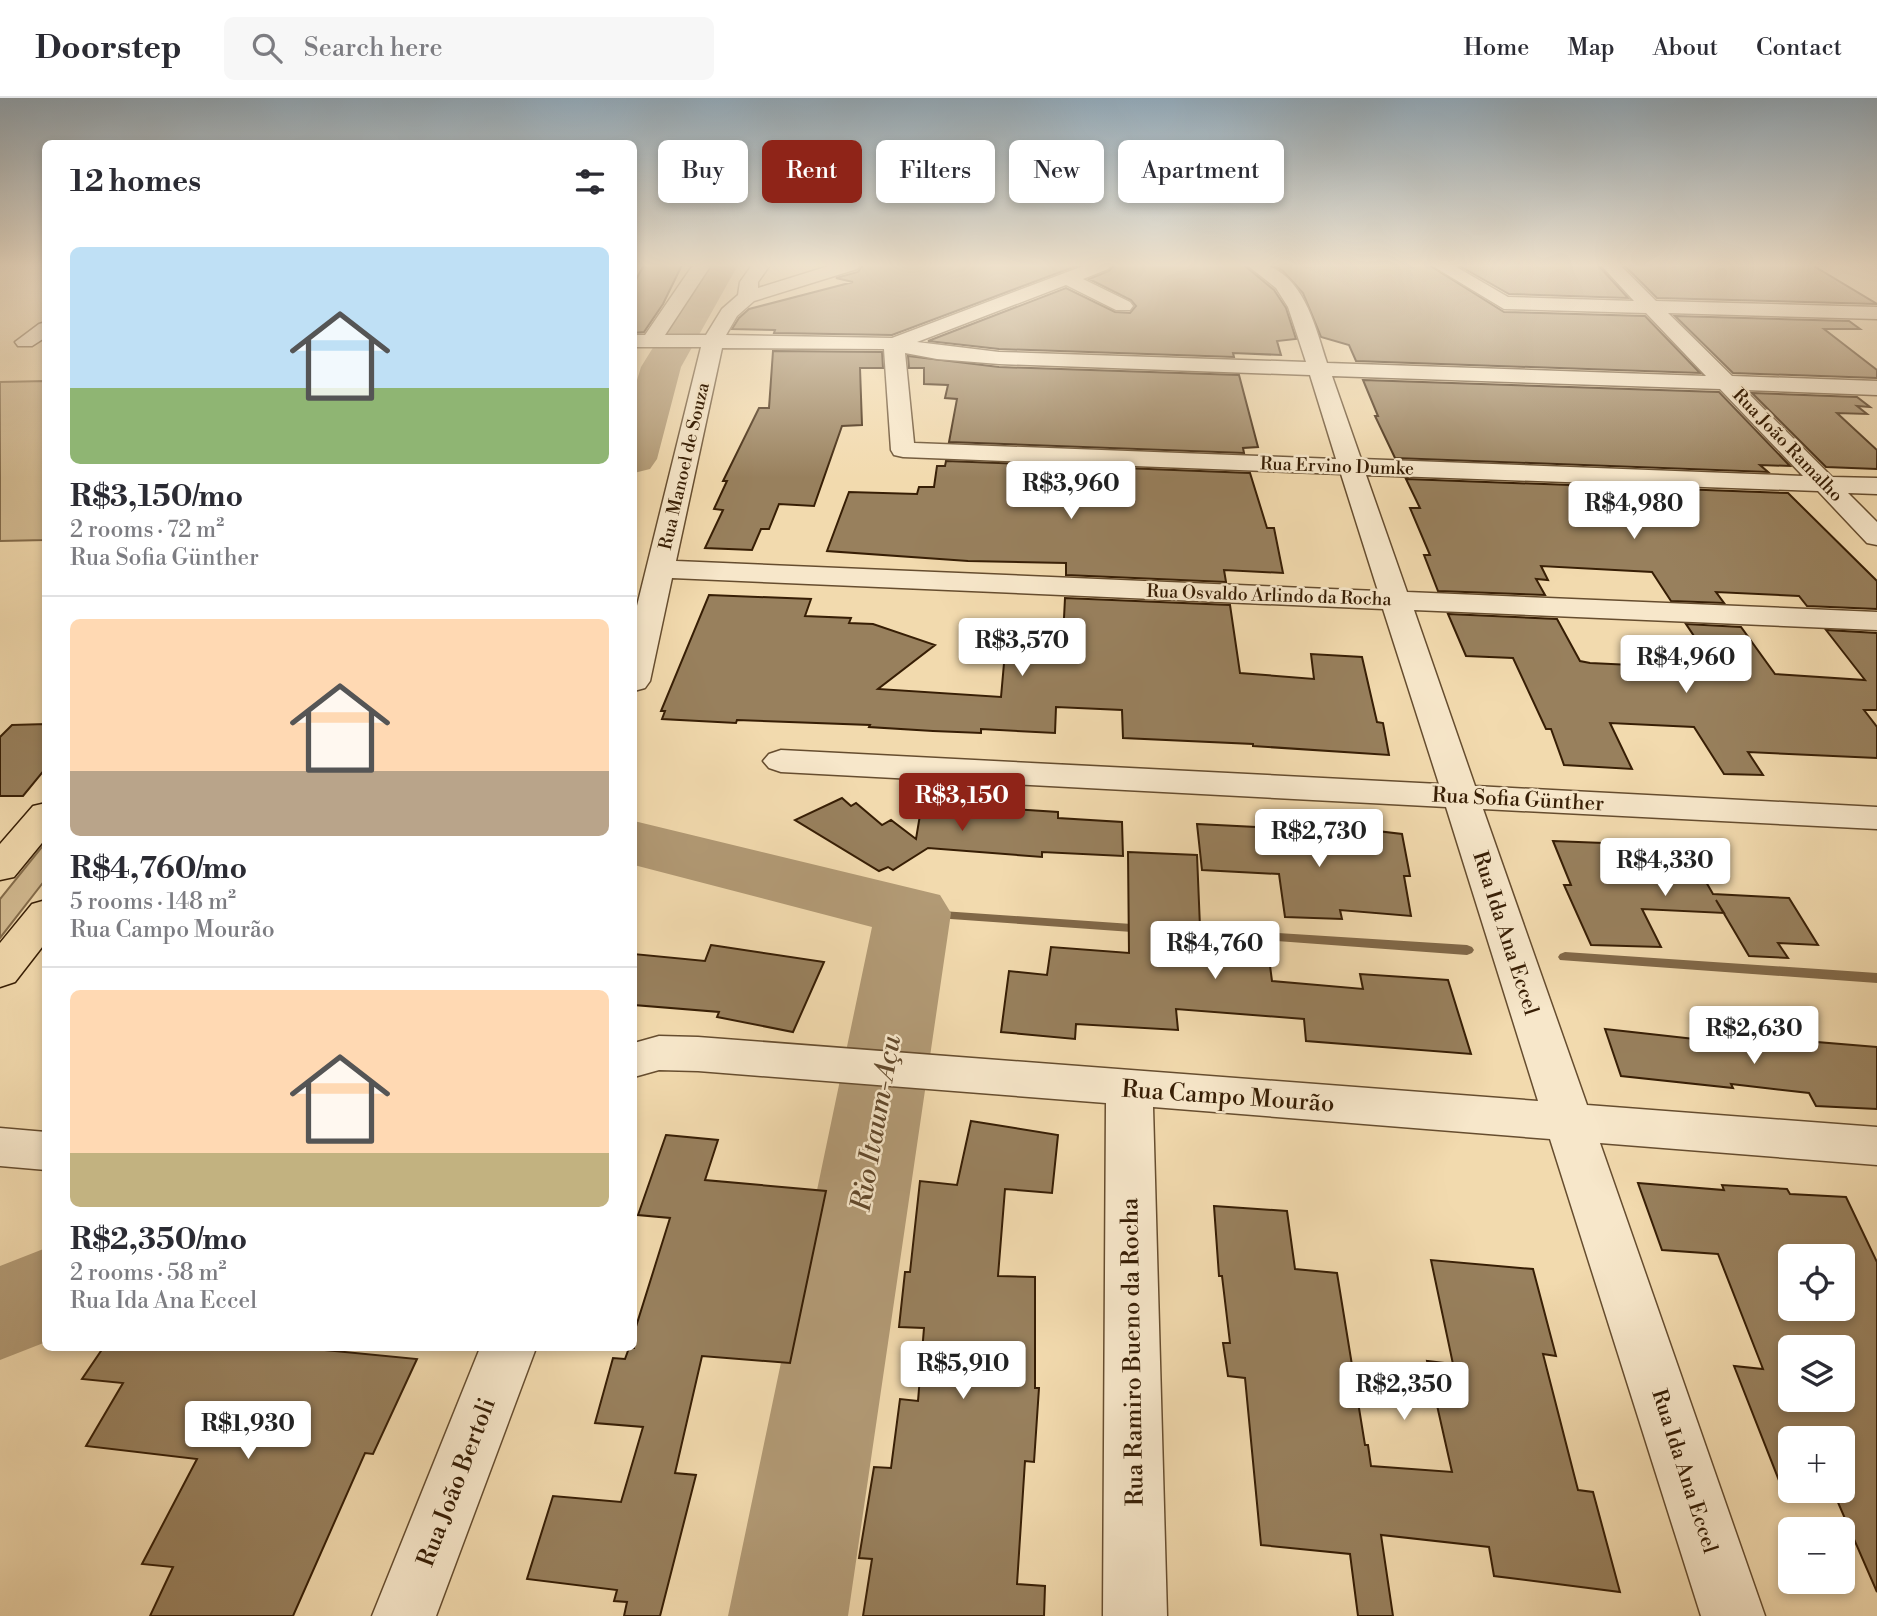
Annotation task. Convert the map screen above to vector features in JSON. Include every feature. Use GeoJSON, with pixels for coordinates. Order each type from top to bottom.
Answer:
{"type":"FeatureCollection","features":[{"type":"Feature","properties":{"kind":"main road"},"geometry":{"type":"LineString","coordinates":[[0,868],[42,819]]}},
{"type":"Feature","properties":{"kind":"main road"},"geometry":{"type":"LineString","coordinates":[[0,972],[42,918]]}},
{"type":"Feature","properties":{"kind":"street","name":"Rua Manoel de Souza"},"geometry":{"type":"LineString","coordinates":[[637,668],[660,569],[700,341],[705,336]]}},
{"type":"Feature","properties":{"kind":"street"},"geometry":{"type":"LineString","coordinates":[[894,344],[915,336]]}},
{"type":"Feature","properties":{"kind":"street","name":"Rua Ida Ana Eccel"},"geometry":{"type":"LineString","coordinates":[[1307,336],[1733,1616]]}},
{"type":"Feature","properties":{"kind":"street","name":"Rua João Ramalho"},"geometry":{"type":"LineString","coordinates":[[1681,336],[1877,537]]}},
{"type":"Feature","properties":{"kind":"street"},"geometry":{"type":"LineString","coordinates":[[649,341],[894,344],[963,356],[1877,388]]}},
{"type":"Feature","properties":{"kind":"street","name":"Rua Ervino Dumke"},"geometry":{"type":"LineString","coordinates":[[894,344],[903,450],[1877,486]]}},
{"type":"Feature","properties":{"kind":"street","name":"Rua Osvaldo Arlindo da Rocha"},"geometry":{"type":"LineString","coordinates":[[660,569],[1877,621]]}},
{"type":"Feature","properties":{"kind":"street","name":"Rua Sofia Günther"},"geometry":{"type":"LineString","coordinates":[[781,761],[1877,818]]}},
{"type":"Feature","properties":{"kind":"street","name":"Rua Campo Mourão"},"geometry":{"type":"LineString","coordinates":[[637,1059],[659,1053],[831,1063],[1877,1146]]}},
{"type":"Feature","properties":{"kind":"street","name":"Rua Ramiro Bueno da Rocha"},"geometry":{"type":"LineString","coordinates":[[1129,1088],[1135,1616]]}},
{"type":"Feature","properties":{"kind":"street"},"geometry":{"type":"LineString","coordinates":[[0,1147],[42,1150]]}},
{"type":"Feature","properties":{"kind":"street","name":"Rua João Bertoli"},"geometry":{"type":"LineString","coordinates":[[404,1616],[507,1351]]}},
{"type":"Feature","properties":{"kind":"shaded area"},"geometry":{"type":"Polygon","coordinates":[[[42,381],[42,540],[0,541],[0,382],[42,381]]]}},
{"type":"Feature","properties":{"kind":"shaded area"},"geometry":{"type":"Polygon","coordinates":[[[42,847],[42,884],[0,938],[0,899],[42,847]]]}},
{"type":"Feature","properties":{"kind":"building"},"geometry":{"type":"Polygon","coordinates":[[[941,336],[1295,336],[1296,339],[1277,341],[1281,355],[1233,353],[1234,357],[999,349],[928,341],[941,336]]]}},
{"type":"Feature","properties":{"kind":"building"},"geometry":{"type":"Polygon","coordinates":[[[1664,336],[1700,373],[1356,361],[1349,345],[1321,337],[1664,336]]]}},
{"type":"Feature","properties":{"kind":"building"},"geometry":{"type":"Polygon","coordinates":[[[1695,336],[1833,336],[1877,370],[1877,378],[1733,373],[1695,336]]]}},
{"type":"Feature","properties":{"kind":"building"},"geometry":{"type":"Polygon","coordinates":[[[773,351],[882,352],[883,368],[860,368],[862,425],[842,426],[814,506],[779,504],[769,529],[761,529],[752,550],[705,548],[723,510],[714,509],[727,481],[723,481],[759,408],[769,408],[773,351]]]}},
{"type":"Feature","properties":{"kind":"building"},"geometry":{"type":"Polygon","coordinates":[[[908,356],[999,367],[1239,375],[1258,447],[1243,448],[1244,453],[949,442],[957,399],[945,398],[948,385],[924,384],[924,368],[909,368],[908,356]]]}},
{"type":"Feature","properties":{"kind":"building"},"geometry":{"type":"Polygon","coordinates":[[[1363,380],[1719,392],[1790,466],[1760,465],[1768,472],[1395,458],[1375,416],[1378,416],[1363,380]]]}},
{"type":"Feature","properties":{"kind":"building"},"geometry":{"type":"Polygon","coordinates":[[[1752,393],[1857,397],[1870,407],[1857,406],[1867,414],[1837,413],[1877,450],[1877,469],[1826,467],[1752,393]]]}},
{"type":"Feature","properties":{"kind":"building"},"geometry":{"type":"Polygon","coordinates":[[[946,461],[1250,473],[1267,528],[1274,528],[1283,573],[1224,570],[1226,582],[1066,575],[1066,563],[968,561],[827,551],[849,492],[917,494],[919,487],[934,487],[937,466],[945,466],[946,461]]]}},
{"type":"Feature","properties":{"kind":"building"},"geometry":{"type":"Polygon","coordinates":[[[1406,479],[1788,493],[1877,581],[1877,609],[1807,606],[1799,596],[1716,592],[1724,603],[1671,601],[1652,572],[1541,566],[1548,580],[1536,579],[1545,595],[1438,591],[1424,555],[1430,555],[1410,508],[1420,508],[1406,479]]]}},
{"type":"Feature","properties":{"kind":"building"},"geometry":{"type":"Polygon","coordinates":[[[709,595],[811,599],[805,616],[851,618],[849,623],[873,624],[935,645],[878,689],[1001,697],[1005,652],[1008,652],[1010,636],[1063,638],[1065,598],[1230,605],[1240,673],[1314,679],[1311,654],[1362,657],[1377,722],[1383,723],[1389,755],[1253,744],[1123,738],[1122,710],[1056,707],[1055,733],[981,729],[981,733],[869,727],[870,725],[662,719],[665,711],[661,711],[709,595]]]}},
{"type":"Feature","properties":{"kind":"building"},"geometry":{"type":"Polygon","coordinates":[[[1448,614],[1557,619],[1580,661],[1716,669],[1686,624],[1741,627],[1775,674],[1865,680],[1826,630],[1877,633],[1877,710],[1864,710],[1877,727],[1877,758],[1748,752],[1763,775],[1724,774],[1694,727],[1610,723],[1632,769],[1564,765],[1551,729],[1546,729],[1513,658],[1466,656],[1448,614]]]}},
{"type":"Feature","properties":{"kind":"building"},"geometry":{"type":"Polygon","coordinates":[[[42,724],[42,773],[23,796],[0,796],[0,737],[12,725],[42,724]]]}},
{"type":"Feature","properties":{"kind":"building"},"geometry":{"type":"Polygon","coordinates":[[[842,798],[851,806],[856,803],[882,825],[891,820],[916,839],[922,803],[1058,812],[1058,818],[1122,822],[1123,856],[1042,852],[1042,857],[928,848],[893,870],[888,867],[879,871],[795,820],[842,798]]]}},
{"type":"Feature","properties":{"kind":"building"},"geometry":{"type":"Polygon","coordinates":[[[1197,824],[1256,827],[1259,844],[1328,852],[1326,825],[1402,834],[1410,876],[1404,876],[1411,916],[1340,910],[1342,919],[1285,917],[1279,874],[1202,870],[1197,824]]]}},
{"type":"Feature","properties":{"kind":"building"},"geometry":{"type":"Polygon","coordinates":[[[1553,841],[1687,849],[1713,894],[1789,898],[1818,945],[1778,943],[1788,958],[1749,956],[1724,913],[1642,909],[1661,947],[1591,945],[1564,885],[1571,885],[1553,841]]]}},
{"type":"Feature","properties":{"kind":"building"},"geometry":{"type":"Polygon","coordinates":[[[1128,852],[1197,855],[1201,951],[1269,958],[1272,981],[1363,989],[1360,974],[1448,980],[1471,1054],[1306,1041],[1304,1019],[1176,1009],[1178,1030],[1076,1024],[1075,1039],[1001,1032],[1009,971],[1047,975],[1051,947],[1129,953],[1128,852]]]}},
{"type":"Feature","properties":{"kind":"building"},"geometry":{"type":"Polygon","coordinates":[[[711,945],[824,962],[793,1032],[717,1017],[719,1012],[637,1005],[637,954],[705,961],[711,945]]]}},
{"type":"Feature","properties":{"kind":"building"},"geometry":{"type":"Polygon","coordinates":[[[1605,1029],[1785,1049],[1780,1039],[1877,1047],[1877,1109],[1816,1106],[1809,1093],[1621,1076],[1605,1029]]]}},
{"type":"Feature","properties":{"kind":"building"},"geometry":{"type":"Polygon","coordinates":[[[971,1121],[1058,1135],[1052,1193],[1005,1189],[998,1276],[1035,1277],[1035,1388],[1039,1388],[1034,1462],[1025,1461],[1017,1584],[1045,1586],[1044,1616],[863,1616],[872,1559],[859,1558],[874,1467],[891,1468],[900,1399],[918,1401],[924,1328],[899,1327],[905,1272],[910,1272],[920,1181],[957,1185],[971,1121]]]}},
{"type":"Feature","properties":{"kind":"building"},"geometry":{"type":"Polygon","coordinates":[[[666,1135],[718,1140],[705,1180],[826,1191],[790,1363],[702,1356],[675,1473],[696,1475],[660,1616],[624,1616],[627,1602],[614,1601],[617,1590],[527,1579],[553,1496],[621,1502],[643,1427],[595,1423],[613,1358],[625,1359],[628,1351],[637,1351],[637,1323],[670,1218],[638,1215],[666,1135]]]}},
{"type":"Feature","properties":{"kind":"building"},"geometry":{"type":"Polygon","coordinates":[[[1638,1183],[1724,1190],[1722,1185],[1787,1189],[1790,1194],[1846,1197],[1877,1262],[1877,1592],[1855,1542],[1855,1517],[1844,1517],[1838,1503],[1855,1503],[1855,1426],[1778,1426],[1778,1478],[1734,1366],[1763,1369],[1718,1254],[1662,1250],[1638,1183]]]}},
{"type":"Feature","properties":{"kind":"building"},"geometry":{"type":"Polygon","coordinates":[[[1214,1206],[1287,1211],[1295,1269],[1337,1273],[1365,1445],[1368,1445],[1371,1466],[1452,1472],[1427,1361],[1453,1364],[1431,1260],[1533,1269],[1556,1356],[1543,1354],[1578,1490],[1593,1492],[1620,1592],[1494,1576],[1489,1547],[1381,1535],[1393,1616],[1358,1616],[1350,1554],[1261,1545],[1245,1378],[1228,1376],[1223,1343],[1230,1343],[1222,1276],[1219,1276],[1214,1206]]]}},
{"type":"Feature","properties":{"kind":"building"},"geometry":{"type":"Polygon","coordinates":[[[101,1351],[335,1351],[417,1359],[373,1454],[365,1453],[293,1616],[150,1616],[173,1567],[142,1564],[197,1459],[86,1446],[123,1383],[82,1379],[101,1351]]]}},
{"type":"Feature","properties":{"kind":"waterway"},"geometry":{"type":"LineString","coordinates":[[637,449],[661,367],[679,336]]}},
{"type":"Feature","properties":{"kind":"waterway","name":"Rio Itaum-Açu"},"geometry":{"type":"LineString","coordinates":[[637,844],[913,913],[788,1616]]}},
{"type":"Feature","properties":{"kind":"waterway"},"geometry":{"type":"LineString","coordinates":[[913,913],[1146,929]]}},
{"type":"Feature","properties":{"kind":"waterway"},"geometry":{"type":"LineString","coordinates":[[1185,931],[1467,950]]}},
{"type":"Feature","properties":{"kind":"waterway"},"geometry":{"type":"LineString","coordinates":[[1565,957],[1877,978]]}},
{"type":"Feature","properties":{"kind":"waterway"},"geometry":{"type":"LineString","coordinates":[[0,1315],[42,1294]]}}]}
